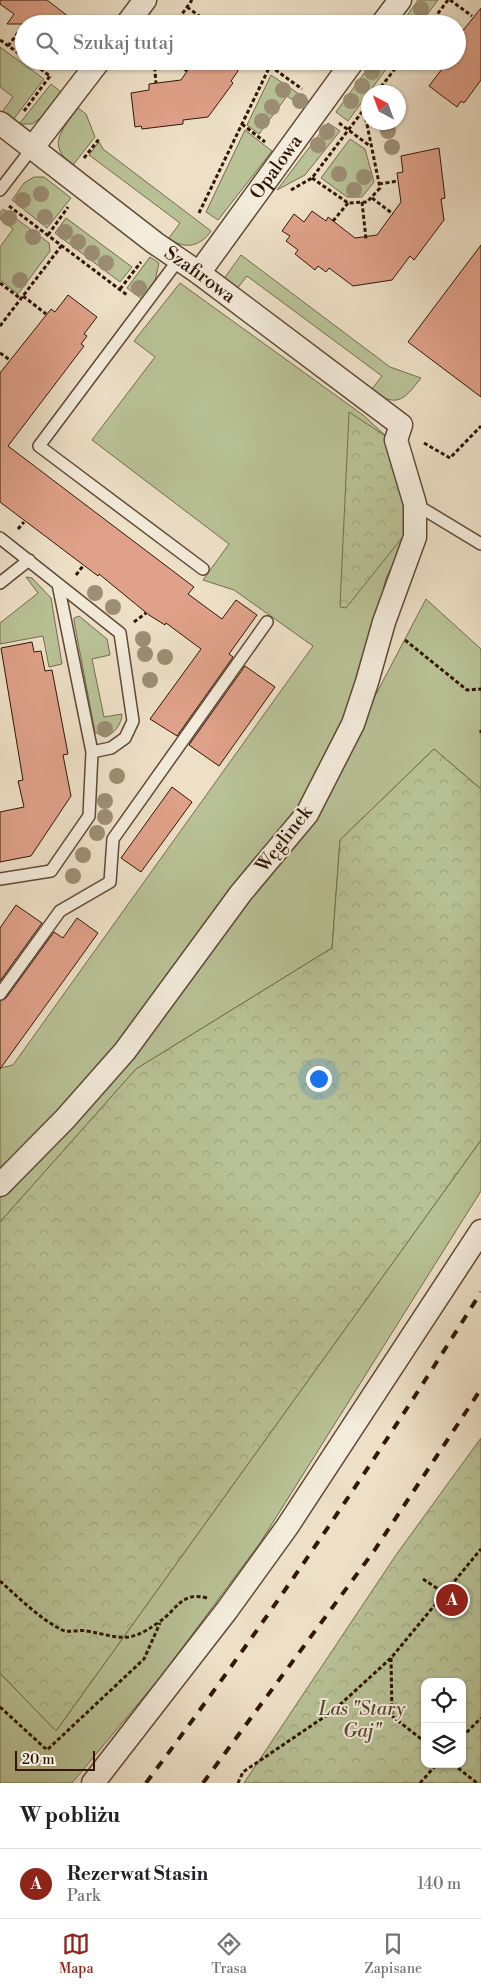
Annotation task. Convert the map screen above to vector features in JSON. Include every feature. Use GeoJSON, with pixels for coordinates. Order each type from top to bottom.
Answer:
{"type":"FeatureCollection","features":[{"type":"Feature","properties":{"kind":"street"},"geometry":{"type":"LineString","coordinates":[[134,15],[145,0]]}},
{"type":"Feature","properties":{"kind":"street"},"geometry":{"type":"LineString","coordinates":[[389,15],[400,0]]}},
{"type":"Feature","properties":{"kind":"street"},"geometry":{"type":"LineString","coordinates":[[33,147],[92,70]]}},
{"type":"Feature","properties":{"kind":"street","name":"Opalowa"},"geometry":{"type":"LineString","coordinates":[[199,273],[346,70]]}},
{"type":"Feature","properties":{"kind":"street","name":"Szafirowa"},"geometry":{"type":"LineString","coordinates":[[0,123],[156,243],[402,425]]}},
{"type":"Feature","properties":{"kind":"street","name":"Węglinek"},"geometry":{"type":"LineString","coordinates":[[0,1185],[65,1119],[125,1051],[241,893],[307,814],[353,724],[384,622],[415,537],[415,504],[396,440],[402,425]]}},
{"type":"Feature","properties":{"kind":"street"},"geometry":{"type":"LineString","coordinates":[[94,1783],[227,1610],[287,1528],[481,1231]]}},
{"type":"Feature","properties":{"kind":"lane"},"geometry":{"type":"LineString","coordinates":[[0,190],[33,147]]}},
{"type":"Feature","properties":{"kind":"lane"},"geometry":{"type":"LineString","coordinates":[[179,259],[39,446],[203,569]]}},
{"type":"Feature","properties":{"kind":"lane"},"geometry":{"type":"LineString","coordinates":[[415,504],[481,544]]}},
{"type":"Feature","properties":{"kind":"lane"},"geometry":{"type":"LineString","coordinates":[[0,538],[120,633],[133,721],[125,738],[111,748],[92,752]]}},
{"type":"Feature","properties":{"kind":"lane"},"geometry":{"type":"LineString","coordinates":[[0,584],[29,560]]}},
{"type":"Feature","properties":{"kind":"lane"},"geometry":{"type":"LineString","coordinates":[[0,879],[51,871],[89,816],[92,752],[58,584]]}},
{"type":"Feature","properties":{"kind":"lane"},"geometry":{"type":"LineString","coordinates":[[0,994],[60,911],[110,882],[113,840],[267,622]]}},
{"type":"Feature","properties":{"kind":"path"},"geometry":{"type":"LineString","coordinates":[[181,15],[192,0]]}},
{"type":"Feature","properties":{"kind":"path"},"geometry":{"type":"LineString","coordinates":[[437,15],[449,0],[472,16]]}},
{"type":"Feature","properties":{"kind":"path"},"geometry":{"type":"LineString","coordinates":[[187,7],[198,15]]}},
{"type":"Feature","properties":{"kind":"path"},"geometry":{"type":"LineString","coordinates":[[8,46],[15,37]]}},
{"type":"Feature","properties":{"kind":"path"},"geometry":{"type":"LineString","coordinates":[[0,40],[15,51]]}},
{"type":"Feature","properties":{"kind":"path"},"geometry":{"type":"LineString","coordinates":[[42,70],[55,80]]}},
{"type":"Feature","properties":{"kind":"path"},"geometry":{"type":"LineString","coordinates":[[155,70],[156,83]]}},
{"type":"Feature","properties":{"kind":"path"},"geometry":{"type":"LineString","coordinates":[[199,213],[268,70]]}},
{"type":"Feature","properties":{"kind":"path"},"geometry":{"type":"LineString","coordinates":[[276,70],[322,103]]}},
{"type":"Feature","properties":{"kind":"path"},"geometry":{"type":"LineString","coordinates":[[382,85],[394,70]]}},
{"type":"Feature","properties":{"kind":"path"},"geometry":{"type":"LineString","coordinates":[[349,130],[371,146]]}},
{"type":"Feature","properties":{"kind":"path"},"geometry":{"type":"LineString","coordinates":[[312,178],[348,203],[367,202],[372,198],[380,188],[368,130]]}},
{"type":"Feature","properties":{"kind":"path"},"geometry":{"type":"LineString","coordinates":[[379,184],[398,181]]}},
{"type":"Feature","properties":{"kind":"path"},"geometry":{"type":"LineString","coordinates":[[48,234],[83,188]]}},
{"type":"Feature","properties":{"kind":"path"},"geometry":{"type":"LineString","coordinates":[[372,198],[393,214]]}},
{"type":"Feature","properties":{"kind":"path"},"geometry":{"type":"LineString","coordinates":[[362,202],[366,239]]}},
{"type":"Feature","properties":{"kind":"path"},"geometry":{"type":"LineString","coordinates":[[334,221],[348,203]]}},
{"type":"Feature","properties":{"kind":"path"},"geometry":{"type":"LineString","coordinates":[[8,205],[143,307]]}},
{"type":"Feature","properties":{"kind":"path"},"geometry":{"type":"LineString","coordinates":[[120,289],[156,243]]}},
{"type":"Feature","properties":{"kind":"path"},"geometry":{"type":"LineString","coordinates":[[0,326],[62,245]]}},
{"type":"Feature","properties":{"kind":"path"},"geometry":{"type":"LineString","coordinates":[[0,284],[46,314]]}},
{"type":"Feature","properties":{"kind":"path"},"geometry":{"type":"LineString","coordinates":[[0,353],[10,360]]}},
{"type":"Feature","properties":{"kind":"path"},"geometry":{"type":"LineString","coordinates":[[402,425],[425,444],[450,458],[481,426]]}},
{"type":"Feature","properties":{"kind":"path"},"geometry":{"type":"LineString","coordinates":[[384,622],[467,690],[481,689]]}},
{"type":"Feature","properties":{"kind":"path"},"geometry":{"type":"LineString","coordinates":[[238,1783],[243,1772],[333,1711],[391,1658],[481,1549]]}},
{"type":"Feature","properties":{"kind":"path"},"geometry":{"type":"LineString","coordinates":[[423,1579],[464,1606]]}},
{"type":"Feature","properties":{"kind":"path"},"geometry":{"type":"LineString","coordinates":[[0,1581],[33,1610],[63,1631],[85,1630],[114,1638],[128,1638],[161,1621],[180,1602],[196,1595],[213,1600],[227,1610]]}},
{"type":"Feature","properties":{"kind":"path"},"geometry":{"type":"LineString","coordinates":[[0,1706],[47,1750],[144,1659],[161,1621]]}},
{"type":"Feature","properties":{"kind":"path"},"geometry":{"type":"LineString","coordinates":[[391,1658],[392,1716],[421,1739]]}},
{"type":"Feature","properties":{"kind":"path"},"geometry":{"type":"LineString","coordinates":[[466,1733],[481,1718]]}},
{"type":"Feature","properties":{"kind":"path"},"geometry":{"type":"LineString","coordinates":[[420,1783],[433,1768]]}},
{"type":"Feature","properties":{"kind":"path"},"geometry":{"type":"LineString","coordinates":[[458,1768],[477,1783]]}},
{"type":"Feature","properties":{"kind":"green space"},"geometry":{"type":"Polygon","coordinates":[[[418,0],[438,0],[427,15],[407,15],[418,0]]]}},
{"type":"Feature","properties":{"kind":"green space"},"geometry":{"type":"Polygon","coordinates":[[[0,47],[15,58],[15,70],[32,70],[44,79],[13,120],[2,112],[13,97],[0,87],[0,47]]]}},
{"type":"Feature","properties":{"kind":"green space"},"geometry":{"type":"Polygon","coordinates":[[[366,70],[385,70],[374,85],[361,85],[361,103],[348,121],[336,112],[366,70]]]}},
{"type":"Feature","properties":{"kind":"green space"},"geometry":{"type":"Polygon","coordinates":[[[271,75],[308,100],[303,107],[287,96],[259,134],[247,125],[271,75]]]}},
{"type":"Feature","properties":{"kind":"green space"},"geometry":{"type":"Polygon","coordinates":[[[51,84],[61,92],[45,115],[32,124],[19,124],[51,84]]]}},
{"type":"Feature","properties":{"kind":"green space"},"geometry":{"type":"Polygon","coordinates":[[[78,108],[86,114],[95,137],[73,165],[60,151],[58,144],[62,130],[78,108]]]}},
{"type":"Feature","properties":{"kind":"green space"},"geometry":{"type":"Polygon","coordinates":[[[328,123],[340,131],[305,175],[277,190],[328,123]]]}},
{"type":"Feature","properties":{"kind":"green space"},"geometry":{"type":"Polygon","coordinates":[[[245,130],[272,151],[218,220],[206,212],[245,130]]]}},
{"type":"Feature","properties":{"kind":"green space"},"geometry":{"type":"Polygon","coordinates":[[[350,139],[365,149],[374,182],[362,197],[347,197],[321,178],[350,139]]]}},
{"type":"Feature","properties":{"kind":"green space"},"geometry":{"type":"Polygon","coordinates":[[[99,142],[103,149],[211,231],[207,236],[202,241],[192,245],[180,244],[169,238],[180,223],[89,155],[99,142]]]}},
{"type":"Feature","properties":{"kind":"green space"},"geometry":{"type":"Polygon","coordinates":[[[34,177],[44,177],[71,198],[47,228],[12,200],[24,183],[34,177]]]}},
{"type":"Feature","properties":{"kind":"green space"},"geometry":{"type":"Polygon","coordinates":[[[3,209],[49,243],[50,251],[18,294],[0,280],[0,247],[13,229],[0,219],[0,213],[3,209]]]}},
{"type":"Feature","properties":{"kind":"green space"},"geometry":{"type":"Polygon","coordinates":[[[66,218],[132,267],[120,282],[55,233],[66,218]]]}},
{"type":"Feature","properties":{"kind":"green space"},"geometry":{"type":"Polygon","coordinates":[[[241,255],[390,367],[421,378],[404,397],[399,399],[387,399],[371,390],[382,376],[247,276],[236,290],[223,280],[241,255]]]}},
{"type":"Feature","properties":{"kind":"green space"},"geometry":{"type":"Polygon","coordinates":[[[150,257],[159,263],[155,281],[142,299],[127,288],[150,257]]]}},
{"type":"Feature","properties":{"kind":"green space"},"geometry":{"type":"Polygon","coordinates":[[[180,283],[363,415],[387,437],[414,523],[386,578],[361,683],[309,812],[373,700],[426,599],[481,649],[481,789],[434,749],[340,840],[332,948],[136,1069],[0,1222],[0,1068],[13,1065],[313,646],[234,590],[203,580],[229,544],[92,440],[155,357],[134,341],[180,283]]]}},
{"type":"Feature","properties":{"kind":"green space"},"geometry":{"type":"Polygon","coordinates":[[[349,412],[387,437],[414,523],[346,608],[340,607],[349,412]]]}},
{"type":"Feature","properties":{"kind":"green space"},"geometry":{"type":"Polygon","coordinates":[[[26,577],[32,578],[51,598],[62,664],[49,667],[43,636],[0,644],[0,623],[38,593],[26,577]]]}},
{"type":"Feature","properties":{"kind":"green space"},"geometry":{"type":"Polygon","coordinates":[[[79,616],[107,639],[110,655],[92,659],[104,717],[122,714],[117,728],[105,737],[95,732],[74,621],[74,618],[79,616]]]}},
{"type":"Feature","properties":{"kind":"green space"},"geometry":{"type":"Polygon","coordinates":[[[434,749],[481,789],[481,1140],[56,1731],[0,1673],[0,1222],[136,1069],[332,948],[340,840],[434,749]]]}},
{"type":"Feature","properties":{"kind":"green space"},"geometry":{"type":"Polygon","coordinates":[[[481,1140],[481,1191],[260,1543],[162,1675],[72,1783],[0,1783],[0,1673],[56,1731],[481,1140]]]}},
{"type":"Feature","properties":{"kind":"green space","name":"Las \"Stary Gaj\""},"geometry":{"type":"Polygon","coordinates":[[[481,1438],[481,1783],[244,1783],[396,1555],[481,1438]]]}},
{"type":"Feature","properties":{"kind":"building"},"geometry":{"type":"Polygon","coordinates":[[[0,0],[47,0],[66,15],[15,15],[15,24],[7,24],[14,14],[0,4],[0,0]]]}},
{"type":"Feature","properties":{"kind":"building"},"geometry":{"type":"Polygon","coordinates":[[[481,8],[481,80],[464,103],[461,101],[457,107],[429,86],[441,70],[466,70],[466,27],[481,8]]]}},
{"type":"Feature","properties":{"kind":"building"},"geometry":{"type":"Polygon","coordinates":[[[188,70],[238,71],[231,81],[233,83],[208,117],[183,120],[183,124],[142,129],[141,126],[135,127],[131,93],[149,90],[149,84],[181,80],[188,70]]]}},
{"type":"Feature","properties":{"kind":"building"},"geometry":{"type":"Polygon","coordinates":[[[439,148],[445,198],[441,199],[444,220],[414,260],[410,256],[392,280],[353,286],[329,268],[326,272],[318,266],[315,270],[295,254],[298,250],[286,241],[290,236],[282,231],[294,214],[304,222],[312,211],[326,221],[328,217],[355,238],[377,235],[401,202],[397,173],[403,172],[401,156],[439,148]]]}},
{"type":"Feature","properties":{"kind":"building"},"geometry":{"type":"Polygon","coordinates":[[[481,245],[481,397],[408,342],[481,245]]]}},
{"type":"Feature","properties":{"kind":"building"},"geometry":{"type":"Polygon","coordinates":[[[68,295],[97,317],[84,334],[87,336],[81,344],[84,346],[8,446],[194,587],[188,594],[222,619],[236,600],[257,615],[229,654],[233,657],[177,736],[150,719],[201,649],[166,623],[165,625],[149,615],[99,574],[98,576],[0,502],[0,373],[51,309],[55,312],[68,295]]]}},
{"type":"Feature","properties":{"kind":"building"},"geometry":{"type":"Polygon","coordinates":[[[32,642],[34,652],[41,651],[45,671],[52,670],[68,754],[63,755],[71,796],[31,856],[0,862],[0,812],[24,807],[18,781],[23,780],[1,648],[32,642]]]}},
{"type":"Feature","properties":{"kind":"building"},"geometry":{"type":"Polygon","coordinates":[[[245,666],[275,687],[219,766],[189,745],[245,666]]]}},
{"type":"Feature","properties":{"kind":"building"},"geometry":{"type":"Polygon","coordinates":[[[172,787],[192,802],[141,872],[121,858],[172,787]]]}},
{"type":"Feature","properties":{"kind":"building"},"geometry":{"type":"Polygon","coordinates":[[[16,905],[42,923],[0,981],[0,928],[16,905]]]}},
{"type":"Feature","properties":{"kind":"building"},"geometry":{"type":"Polygon","coordinates":[[[77,918],[98,933],[0,1069],[0,1001],[6,998],[54,932],[63,938],[77,918]]]}},
{"type":"Feature","properties":{"kind":"railway"},"geometry":{"type":"LineString","coordinates":[[146,1783],[234,1663],[319,1541],[481,1292]]}},
{"type":"Feature","properties":{"kind":"railway"},"geometry":{"type":"LineString","coordinates":[[203,1783],[374,1551],[481,1389]]}},
{"type":"Feature","properties":{"kind":"place","name":"Rezerwat Stasin"},"geometry":{"type":"Point","coordinates":[452,1600]}}]}
